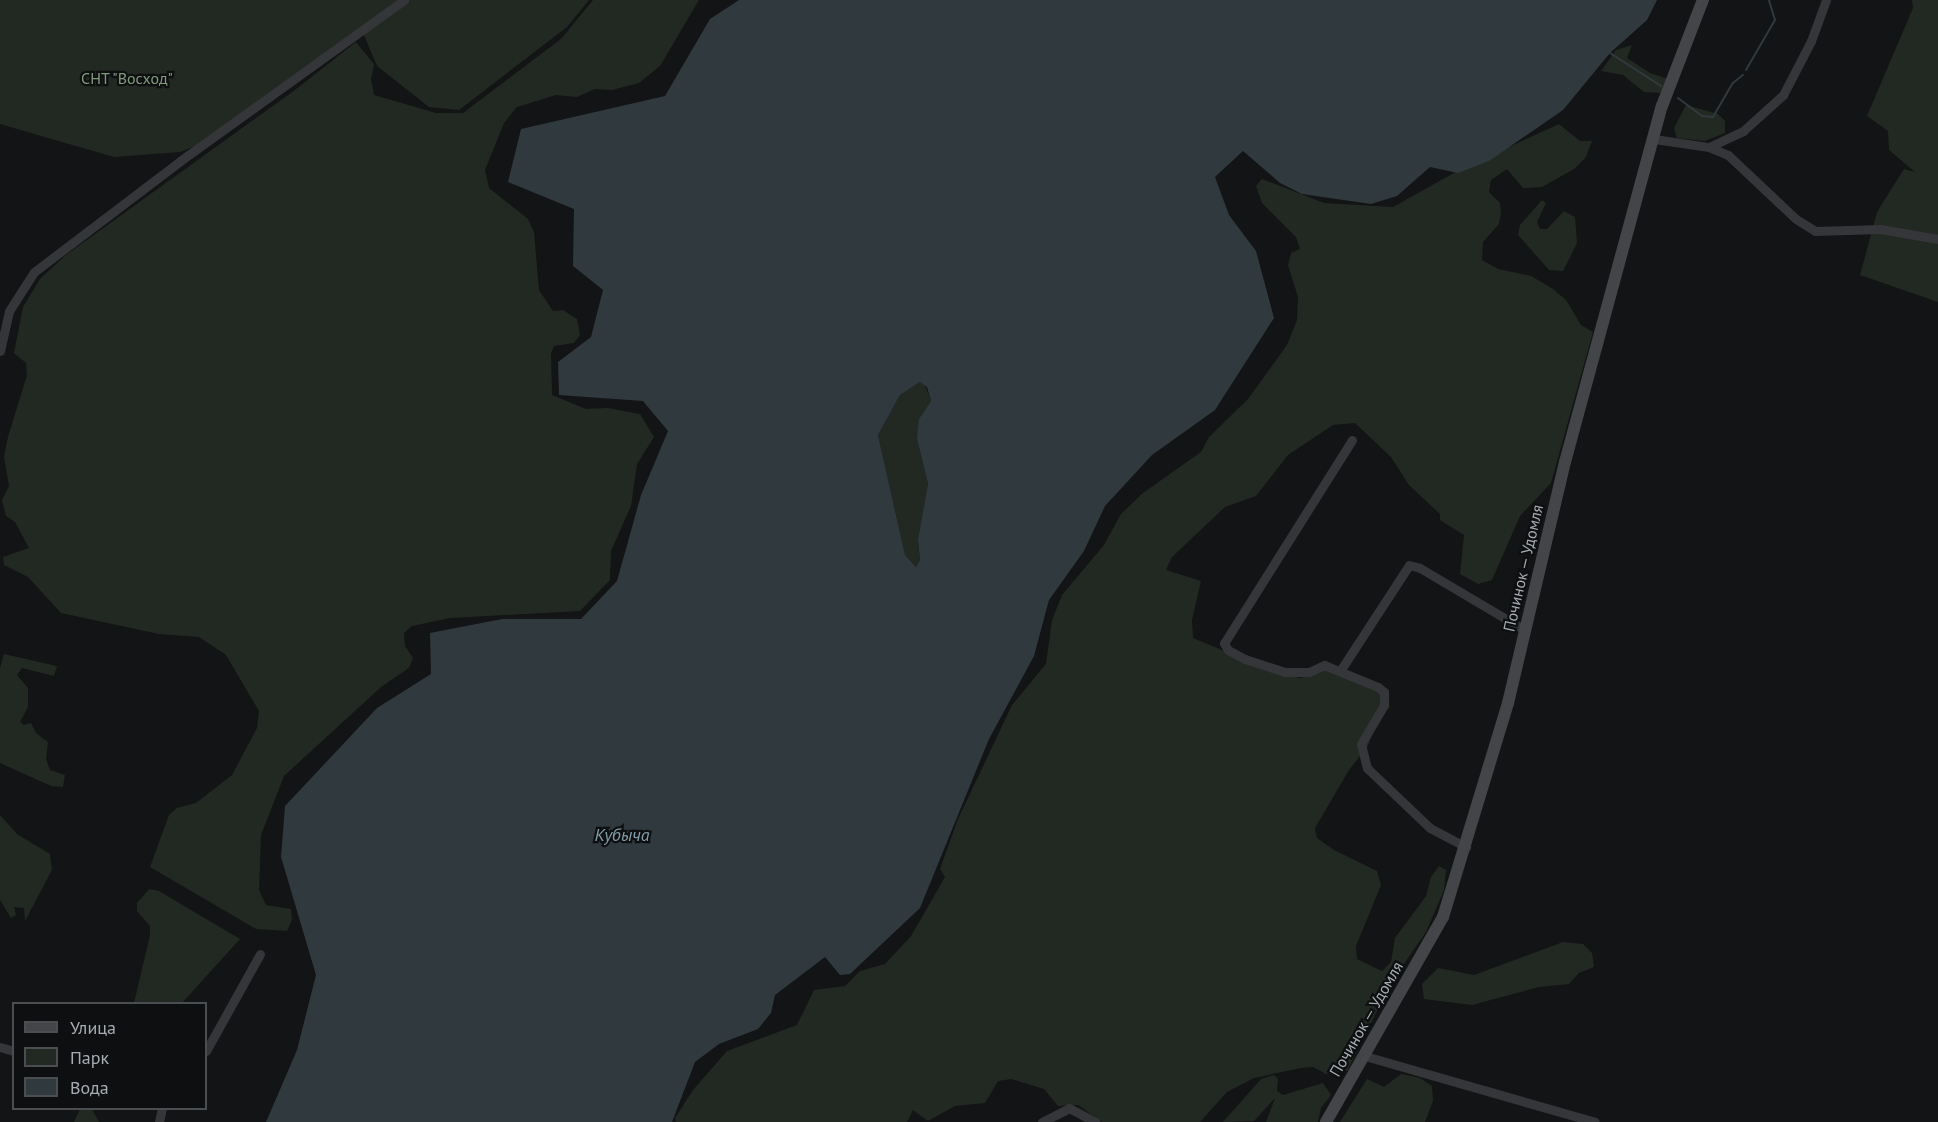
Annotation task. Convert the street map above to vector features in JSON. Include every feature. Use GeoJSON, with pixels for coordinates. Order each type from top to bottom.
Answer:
{"type":"FeatureCollection","features":[{"type":"Feature","properties":{"kind":"main road","name":"Починок — Удомля"},"geometry":{"type":"LineString","coordinates":[[1326,1122],[1443,917],[1466,847],[1526,630],[1564,462],[1654,139],[1702,0]]}},
{"type":"Feature","properties":{"kind":"street"},"geometry":{"type":"LineString","coordinates":[[0,351],[9,311],[34,273],[180,161],[404,0]]}},
{"type":"Feature","properties":{"kind":"street"},"geometry":{"type":"LineString","coordinates":[[1708,147],[1743,131],[1783,95],[1811,40],[1826,0]]}},
{"type":"Feature","properties":{"kind":"street"},"geometry":{"type":"LineString","coordinates":[[1654,139],[1708,147],[1742,165],[1811,229],[1880,230],[1938,239]]}},
{"type":"Feature","properties":{"kind":"street"},"geometry":{"type":"LineString","coordinates":[[1352,440],[1224,643],[1228,650],[1245,659],[1285,672],[1309,672],[1324,665],[1384,692],[1384,705],[1362,744],[1367,768],[1430,828],[1466,847]]}},
{"type":"Feature","properties":{"kind":"street"},"geometry":{"type":"LineString","coordinates":[[1340,671],[1408,566],[1420,568],[1526,630]]}},
{"type":"Feature","properties":{"kind":"street"},"geometry":{"type":"LineString","coordinates":[[207,1049],[260,954]]}},
{"type":"Feature","properties":{"kind":"street"},"geometry":{"type":"LineString","coordinates":[[1365,1056],[1595,1122]]}},
{"type":"Feature","properties":{"kind":"street"},"geometry":{"type":"LineString","coordinates":[[1042,1122],[1069,1108],[1095,1122]]}},
{"type":"Feature","properties":{"kind":"green space","name":"СНТ \"Восход\""},"geometry":{"type":"Polygon","coordinates":[[[0,0],[589,0],[567,27],[459,110],[429,107],[377,66],[361,28],[208,141],[180,152],[114,157],[0,124],[0,0]]]}},
{"type":"Feature","properties":{"kind":"green space"},"geometry":{"type":"Polygon","coordinates":[[[593,0],[699,0],[660,66],[639,83],[612,90],[595,89],[577,97],[556,95],[517,107],[504,123],[485,170],[489,188],[528,219],[534,232],[539,290],[553,311],[563,310],[577,319],[580,335],[574,343],[554,346],[551,354],[552,395],[586,409],[608,408],[640,414],[654,437],[637,464],[631,506],[611,551],[610,580],[580,611],[450,618],[412,626],[404,633],[405,646],[413,658],[409,668],[381,687],[284,776],[261,835],[259,890],[266,905],[291,909],[292,920],[287,931],[256,929],[150,867],[169,815],[177,808],[196,803],[232,775],[257,728],[259,711],[226,655],[199,637],[159,634],[61,613],[28,577],[4,565],[3,557],[29,548],[15,522],[6,516],[2,500],[9,486],[4,457],[8,437],[27,375],[26,363],[14,353],[23,307],[40,279],[66,255],[295,90],[356,42],[374,64],[371,79],[374,95],[436,113],[463,113],[561,39],[593,0]]]}},
{"type":"Feature","properties":{"kind":"green space"},"geometry":{"type":"Polygon","coordinates":[[[1912,0],[1938,0],[1938,302],[1860,275],[1877,212],[1904,169],[1915,172],[1889,150],[1888,131],[1867,116],[1913,8],[1912,0]]]}},
{"type":"Feature","properties":{"kind":"green space"},"geometry":{"type":"Polygon","coordinates":[[[1632,45],[1627,58],[1650,73],[1668,79],[1661,93],[1644,92],[1623,75],[1601,71],[1616,50],[1632,45]]]}},
{"type":"Feature","properties":{"kind":"green space"},"geometry":{"type":"Polygon","coordinates":[[[1686,105],[1718,114],[1725,121],[1725,133],[1705,141],[1677,138],[1674,128],[1686,105]]]}},
{"type":"Feature","properties":{"kind":"green space"},"geometry":{"type":"Polygon","coordinates":[[[1559,124],[1580,141],[1592,141],[1586,157],[1574,169],[1542,187],[1523,188],[1507,169],[1491,180],[1489,192],[1500,203],[1501,213],[1499,224],[1483,242],[1482,260],[1498,269],[1531,276],[1553,289],[1566,300],[1581,325],[1593,332],[1551,483],[1520,516],[1492,580],[1478,584],[1460,574],[1464,535],[1440,520],[1440,514],[1409,485],[1391,457],[1355,423],[1333,425],[1288,455],[1256,496],[1225,507],[1172,557],[1166,570],[1201,581],[1192,620],[1193,638],[1282,675],[1301,678],[1329,667],[1377,688],[1383,696],[1368,746],[1349,770],[1315,828],[1317,838],[1334,850],[1377,871],[1381,885],[1356,946],[1357,959],[1382,971],[1391,962],[1395,938],[1426,896],[1431,877],[1439,866],[1446,870],[1444,890],[1426,932],[1392,981],[1347,1071],[1326,1074],[1313,1067],[1254,1078],[1227,1092],[1200,1122],[1102,1122],[1078,1105],[1058,1106],[1044,1089],[1011,1079],[998,1081],[985,1103],[955,1106],[928,1121],[913,1110],[907,1122],[676,1122],[675,1118],[693,1090],[727,1051],[797,1025],[814,990],[845,986],[860,971],[885,964],[911,936],[945,877],[940,869],[958,819],[1012,705],[1046,664],[1052,620],[1062,595],[1104,545],[1121,514],[1143,493],[1201,452],[1209,437],[1248,399],[1287,345],[1297,320],[1298,297],[1288,265],[1291,253],[1300,249],[1296,237],[1262,203],[1256,186],[1262,179],[1324,203],[1393,207],[1461,169],[1559,124]]]}},
{"type":"Feature","properties":{"kind":"green space"},"geometry":{"type":"Polygon","coordinates":[[[1542,200],[1546,203],[1537,222],[1540,229],[1547,229],[1564,211],[1575,217],[1577,243],[1563,271],[1549,270],[1518,235],[1520,225],[1542,200]]]}},
{"type":"Feature","properties":{"kind":"green space"},"geometry":{"type":"Polygon","coordinates":[[[920,382],[925,385],[931,401],[922,415],[917,439],[928,484],[918,539],[920,560],[916,567],[905,555],[878,435],[900,395],[920,382]]]}},
{"type":"Feature","properties":{"kind":"green space"},"geometry":{"type":"Polygon","coordinates":[[[4,654],[57,666],[54,676],[22,668],[17,675],[28,688],[28,707],[20,722],[24,725],[31,723],[36,733],[48,742],[46,759],[50,770],[65,775],[63,787],[51,786],[0,763],[0,668],[4,654]]]}},
{"type":"Feature","properties":{"kind":"green space"},"geometry":{"type":"Polygon","coordinates":[[[0,815],[17,834],[50,854],[52,870],[25,921],[24,908],[14,907],[16,915],[11,918],[0,900],[0,815]]]}},
{"type":"Feature","properties":{"kind":"green space"},"geometry":{"type":"Polygon","coordinates":[[[149,889],[159,891],[240,939],[183,1002],[134,1002],[150,935],[150,926],[137,911],[137,903],[149,889]]]}},
{"type":"Feature","properties":{"kind":"green space"},"geometry":{"type":"Polygon","coordinates":[[[1563,942],[1583,944],[1592,953],[1594,967],[1579,973],[1569,984],[1539,987],[1472,1005],[1424,999],[1422,984],[1438,968],[1474,975],[1563,942]]]}},
{"type":"Feature","properties":{"kind":"green space"},"geometry":{"type":"Polygon","coordinates":[[[1401,1074],[1420,1078],[1432,1086],[1433,1101],[1425,1122],[1340,1122],[1367,1079],[1384,1087],[1401,1074]]]}},
{"type":"Feature","properties":{"kind":"green space"},"geometry":{"type":"Polygon","coordinates":[[[1274,1075],[1278,1079],[1277,1091],[1283,1095],[1323,1083],[1331,1095],[1321,1108],[1318,1122],[1266,1122],[1275,1098],[1254,1121],[1223,1122],[1261,1079],[1274,1075]]]}},
{"type":"Feature","properties":{"kind":"green space"},"geometry":{"type":"Polygon","coordinates":[[[80,1110],[93,1110],[99,1122],[74,1122],[80,1110]]]}},
{"type":"Feature","properties":{"kind":"water","name":"Кубыча"},"geometry":{"type":"Polygon","coordinates":[[[739,0],[1657,0],[1647,20],[1610,53],[1563,110],[1489,161],[1458,173],[1430,167],[1397,196],[1371,204],[1302,194],[1280,183],[1243,151],[1215,177],[1229,215],[1256,251],[1274,318],[1215,410],[1152,455],[1105,506],[1084,551],[1049,600],[1034,656],[989,739],[920,908],[850,974],[840,975],[825,957],[775,995],[771,1013],[758,1029],[719,1044],[695,1062],[672,1122],[266,1122],[297,1050],[316,975],[281,857],[285,806],[377,708],[431,674],[430,633],[502,619],[581,619],[617,581],[641,495],[668,431],[643,401],[559,395],[558,362],[591,337],[603,290],[573,266],[574,209],[508,182],[521,129],[665,96],[710,19],[739,0]],[[920,382],[900,395],[878,435],[905,555],[916,567],[920,560],[918,539],[928,484],[917,439],[919,419],[931,401],[927,387],[920,382]]]}},
{"type":"Feature","properties":{"kind":"waterway"},"geometry":{"type":"LineString","coordinates":[[1746,70],[1775,20],[1769,0]]}},
{"type":"Feature","properties":{"kind":"waterway"},"geometry":{"type":"LineString","coordinates":[[1610,53],[1661,86]]}},
{"type":"Feature","properties":{"kind":"waterway"},"geometry":{"type":"LineString","coordinates":[[1678,98],[1702,116],[1713,117],[1733,83],[1743,75]]}}]}
